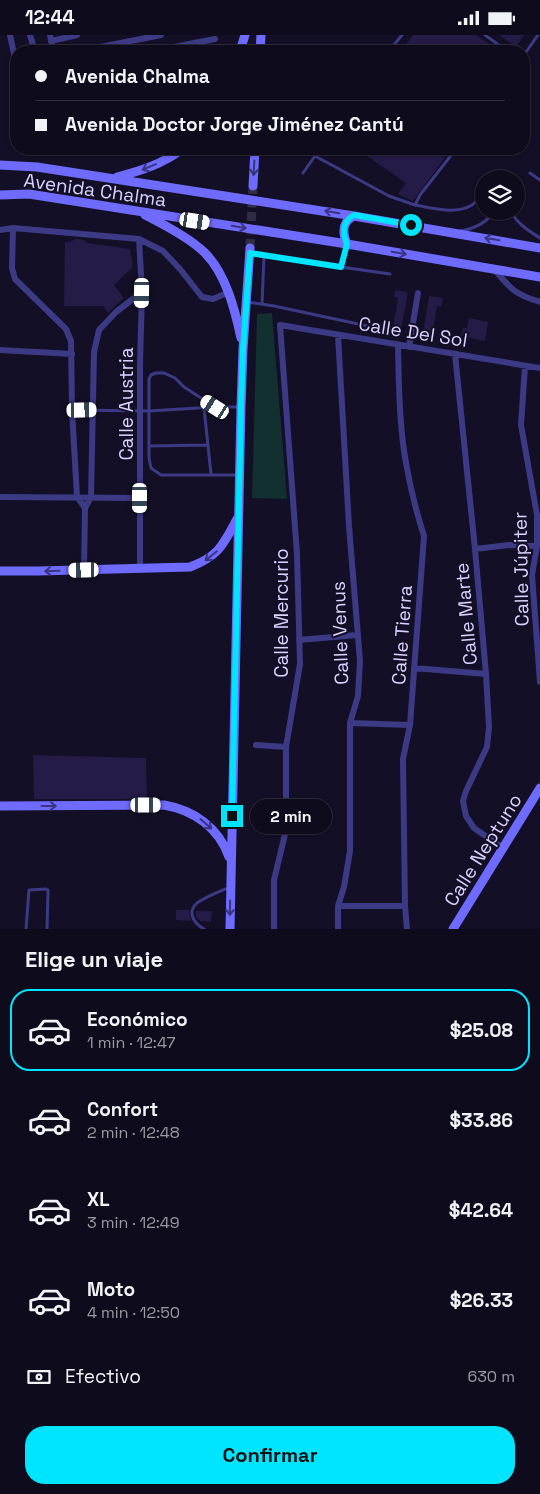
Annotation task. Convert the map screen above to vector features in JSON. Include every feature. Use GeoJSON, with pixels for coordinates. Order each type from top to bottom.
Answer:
{"type":"FeatureCollection","features":[{"type":"Feature","properties":{"kind":"main road"},"geometry":{"type":"LineString","coordinates":[[114,178],[143,170],[174,155]]}},
{"type":"Feature","properties":{"kind":"main road"},"geometry":{"type":"LineString","coordinates":[[253,186],[255,155]]}},
{"type":"Feature","properties":{"kind":"main road","name":"Avenida Chalma"},"geometry":{"type":"LineString","coordinates":[[0,165],[37,167],[114,178],[354,215],[540,248]]}},
{"type":"Feature","properties":{"kind":"main road"},"geometry":{"type":"LineString","coordinates":[[0,202],[30,194]]}},
{"type":"Feature","properties":{"kind":"main road","name":"Avenida Chalma"},"geometry":{"type":"LineString","coordinates":[[0,195],[30,194],[347,244],[540,277]]}},
{"type":"Feature","properties":{"kind":"main road"},"geometry":{"type":"LineString","coordinates":[[138,212],[174,231],[205,253],[221,276],[228,292],[235,310],[243,349]]}},
{"type":"Feature","properties":{"kind":"main road"},"geometry":{"type":"LineString","coordinates":[[347,244],[344,236],[344,225],[354,215]]}},
{"type":"Feature","properties":{"kind":"main road"},"geometry":{"type":"LineString","coordinates":[[230,929],[241,407],[250,250]]}},
{"type":"Feature","properties":{"kind":"main road"},"geometry":{"type":"LineString","coordinates":[[0,571],[190,567],[204,562],[215,554],[223,545],[238,516]]}},
{"type":"Feature","properties":{"kind":"main road","name":"Calle Neptuno"},"geometry":{"type":"LineString","coordinates":[[453,929],[540,788]]}},
{"type":"Feature","properties":{"kind":"main road"},"geometry":{"type":"LineString","coordinates":[[0,806],[172,806],[196,816],[210,826],[225,847],[231,864]]}},
{"type":"Feature","properties":{"kind":"street"},"geometry":{"type":"LineString","coordinates":[[51,38],[77,35]]}},
{"type":"Feature","properties":{"kind":"street"},"geometry":{"type":"LineString","coordinates":[[117,45],[161,35]]}},
{"type":"Feature","properties":{"kind":"street"},"geometry":{"type":"LineString","coordinates":[[184,45],[215,39]]}},
{"type":"Feature","properties":{"kind":"street"},"geometry":{"type":"LineString","coordinates":[[128,41],[129,45]]}},
{"type":"Feature","properties":{"kind":"street"},"geometry":{"type":"LineString","coordinates":[[0,230],[13,228],[139,239],[163,251],[202,297],[213,299],[228,292]]}},
{"type":"Feature","properties":{"kind":"street"},"geometry":{"type":"LineString","coordinates":[[13,228],[12,268],[15,279],[66,329],[71,341],[72,410],[77,497],[85,508]]}},
{"type":"Feature","properties":{"kind":"street","name":"Calle Austria"},"geometry":{"type":"LineString","coordinates":[[139,239],[142,293],[140,568]]}},
{"type":"Feature","properties":{"kind":"street"},"geometry":{"type":"LineString","coordinates":[[494,269],[518,295],[540,302]]}},
{"type":"Feature","properties":{"kind":"street"},"geometry":{"type":"LineString","coordinates":[[84,570],[85,508],[91,497],[94,352],[99,330],[116,312],[142,293]]}},
{"type":"Feature","properties":{"kind":"street"},"geometry":{"type":"LineString","coordinates":[[410,347],[418,293]]}},
{"type":"Feature","properties":{"kind":"street","name":"Calle Del Sol"},"geometry":{"type":"LineString","coordinates":[[280,325],[540,368]]}},
{"type":"Feature","properties":{"kind":"street","name":"Calle Mercurio"},"geometry":{"type":"LineString","coordinates":[[274,929],[274,880],[286,830],[286,747],[300,665],[297,554],[280,325]]}},
{"type":"Feature","properties":{"kind":"street","name":"Calle Venus"},"geometry":{"type":"LineString","coordinates":[[338,335],[360,661],[358,696],[350,723],[350,851],[344,887],[338,906],[338,929]]}},
{"type":"Feature","properties":{"kind":"street","name":"Calle Tierra"},"geometry":{"type":"LineString","coordinates":[[398,345],[399,400],[406,467],[424,536],[410,725],[403,759],[404,906],[407,929]]}},
{"type":"Feature","properties":{"kind":"street"},"geometry":{"type":"LineString","coordinates":[[0,350],[72,354]]}},
{"type":"Feature","properties":{"kind":"street","name":"Calle Marte"},"geometry":{"type":"LineString","coordinates":[[455,354],[475,549],[489,727],[488,747],[463,801],[466,816],[474,828],[503,848]]}},
{"type":"Feature","properties":{"kind":"street","name":"Calle Júpiter"},"geometry":{"type":"LineString","coordinates":[[525,366],[521,425],[538,515],[537,546],[532,575],[540,682]]}},
{"type":"Feature","properties":{"kind":"street"},"geometry":{"type":"LineString","coordinates":[[0,497],[140,498]]}},
{"type":"Feature","properties":{"kind":"street"},"geometry":{"type":"LineString","coordinates":[[475,549],[509,545],[537,546]]}},
{"type":"Feature","properties":{"kind":"street"},"geometry":{"type":"LineString","coordinates":[[299,640],[358,635]]}},
{"type":"Feature","properties":{"kind":"street"},"geometry":{"type":"LineString","coordinates":[[414,668],[486,675]]}},
{"type":"Feature","properties":{"kind":"street"},"geometry":{"type":"LineString","coordinates":[[350,723],[410,725]]}},
{"type":"Feature","properties":{"kind":"street"},"geometry":{"type":"LineString","coordinates":[[256,745],[286,747]]}},
{"type":"Feature","properties":{"kind":"street"},"geometry":{"type":"LineString","coordinates":[[338,906],[404,906]]}},
{"type":"Feature","properties":{"kind":"lane"},"geometry":{"type":"LineString","coordinates":[[484,35],[498,45]]}},
{"type":"Feature","properties":{"kind":"lane"},"geometry":{"type":"LineString","coordinates":[[530,46],[538,35]]}},
{"type":"Feature","properties":{"kind":"lane"},"geometry":{"type":"LineString","coordinates":[[415,205],[420,195],[451,155]]}},
{"type":"Feature","properties":{"kind":"lane"},"geometry":{"type":"LineString","coordinates":[[302,173],[315,156],[389,196],[415,205],[459,210],[470,206],[475,202]]}},
{"type":"Feature","properties":{"kind":"lane"},"geometry":{"type":"LineString","coordinates":[[530,173],[540,180]]}},
{"type":"Feature","properties":{"kind":"lane"},"geometry":{"type":"LineString","coordinates":[[450,231],[468,230],[486,220]]}},
{"type":"Feature","properties":{"kind":"lane"},"geometry":{"type":"LineString","coordinates":[[516,220],[540,238]]}},
{"type":"Feature","properties":{"kind":"lane"},"geometry":{"type":"LineString","coordinates":[[341,267],[347,244]]}},
{"type":"Feature","properties":{"kind":"lane"},"geometry":{"type":"LineString","coordinates":[[250,250],[264,256],[390,274]]}},
{"type":"Feature","properties":{"kind":"lane"},"geometry":{"type":"LineString","coordinates":[[262,304],[264,256]]}},
{"type":"Feature","properties":{"kind":"lane"},"geometry":{"type":"LineString","coordinates":[[247,302],[377,328]]}},
{"type":"Feature","properties":{"kind":"lane"},"geometry":{"type":"LineString","coordinates":[[215,407],[184,387],[175,378],[164,373],[151,375],[149,379],[149,446],[151,468],[161,475],[240,475]]}},
{"type":"Feature","properties":{"kind":"lane"},"geometry":{"type":"LineString","coordinates":[[72,410],[149,411],[241,407]]}},
{"type":"Feature","properties":{"kind":"lane"},"geometry":{"type":"LineString","coordinates":[[204,408],[211,475]]}},
{"type":"Feature","properties":{"kind":"lane"},"geometry":{"type":"LineString","coordinates":[[149,446],[208,445]]}},
{"type":"Feature","properties":{"kind":"lane"},"geometry":{"type":"LineString","coordinates":[[204,929],[195,923],[192,913],[193,908],[197,903],[230,887]]}},
{"type":"Feature","properties":{"kind":"lane"},"geometry":{"type":"LineString","coordinates":[[26,929],[29,890],[46,889],[48,890],[47,929]]}},
{"type":"Feature","properties":{"kind":"green space"},"geometry":{"type":"Polygon","coordinates":[[[272,313],[287,499],[252,498],[257,314],[272,313]]]}},
{"type":"Feature","properties":{"kind":"building"},"geometry":{"type":"Polygon","coordinates":[[[413,35],[476,35],[491,45],[406,45],[413,35]]]}},
{"type":"Feature","properties":{"kind":"building"},"geometry":{"type":"Polygon","coordinates":[[[499,35],[524,35],[517,45],[513,45],[499,35]]]}},
{"type":"Feature","properties":{"kind":"building"},"geometry":{"type":"Polygon","coordinates":[[[366,155],[447,155],[413,201],[398,194],[406,183],[366,155]]]}},
{"type":"Feature","properties":{"kind":"building"},"geometry":{"type":"Polygon","coordinates":[[[81,239],[88,243],[130,249],[133,267],[114,285],[124,298],[108,313],[103,306],[64,306],[65,242],[81,239]]]}},
{"type":"Feature","properties":{"kind":"building"},"geometry":{"type":"Polygon","coordinates":[[[395,290],[408,292],[400,335],[392,334],[398,298],[394,297],[395,290]]]}},
{"type":"Feature","properties":{"kind":"building"},"geometry":{"type":"Polygon","coordinates":[[[429,296],[443,298],[441,307],[437,306],[433,329],[436,330],[434,341],[422,339],[429,296]]]}},
{"type":"Feature","properties":{"kind":"building"},"geometry":{"type":"Polygon","coordinates":[[[469,318],[488,322],[485,341],[461,336],[463,328],[467,328],[469,318]]]}},
{"type":"Feature","properties":{"kind":"building"},"geometry":{"type":"Polygon","coordinates":[[[33,755],[146,758],[147,799],[34,799],[33,755]]]}},
{"type":"Feature","properties":{"kind":"building"},"geometry":{"type":"Polygon","coordinates":[[[176,910],[189,910],[191,921],[176,920],[176,910]]]}},
{"type":"Feature","properties":{"kind":"building"},"geometry":{"type":"Polygon","coordinates":[[[196,911],[212,911],[211,922],[200,921],[196,917],[196,911]]]}},
{"type":"Feature","properties":{"kind":"tunnel"},"geometry":{"type":"LineString","coordinates":[[250,248],[253,186]]}},
{"type":"Feature","properties":{"kind":"route"},"geometry":{"type":"LineString","coordinates":[[232,816],[241,407],[250,253],[341,267],[347,244],[344,236],[345,222],[350,217],[354,215],[411,225]]}}]}
